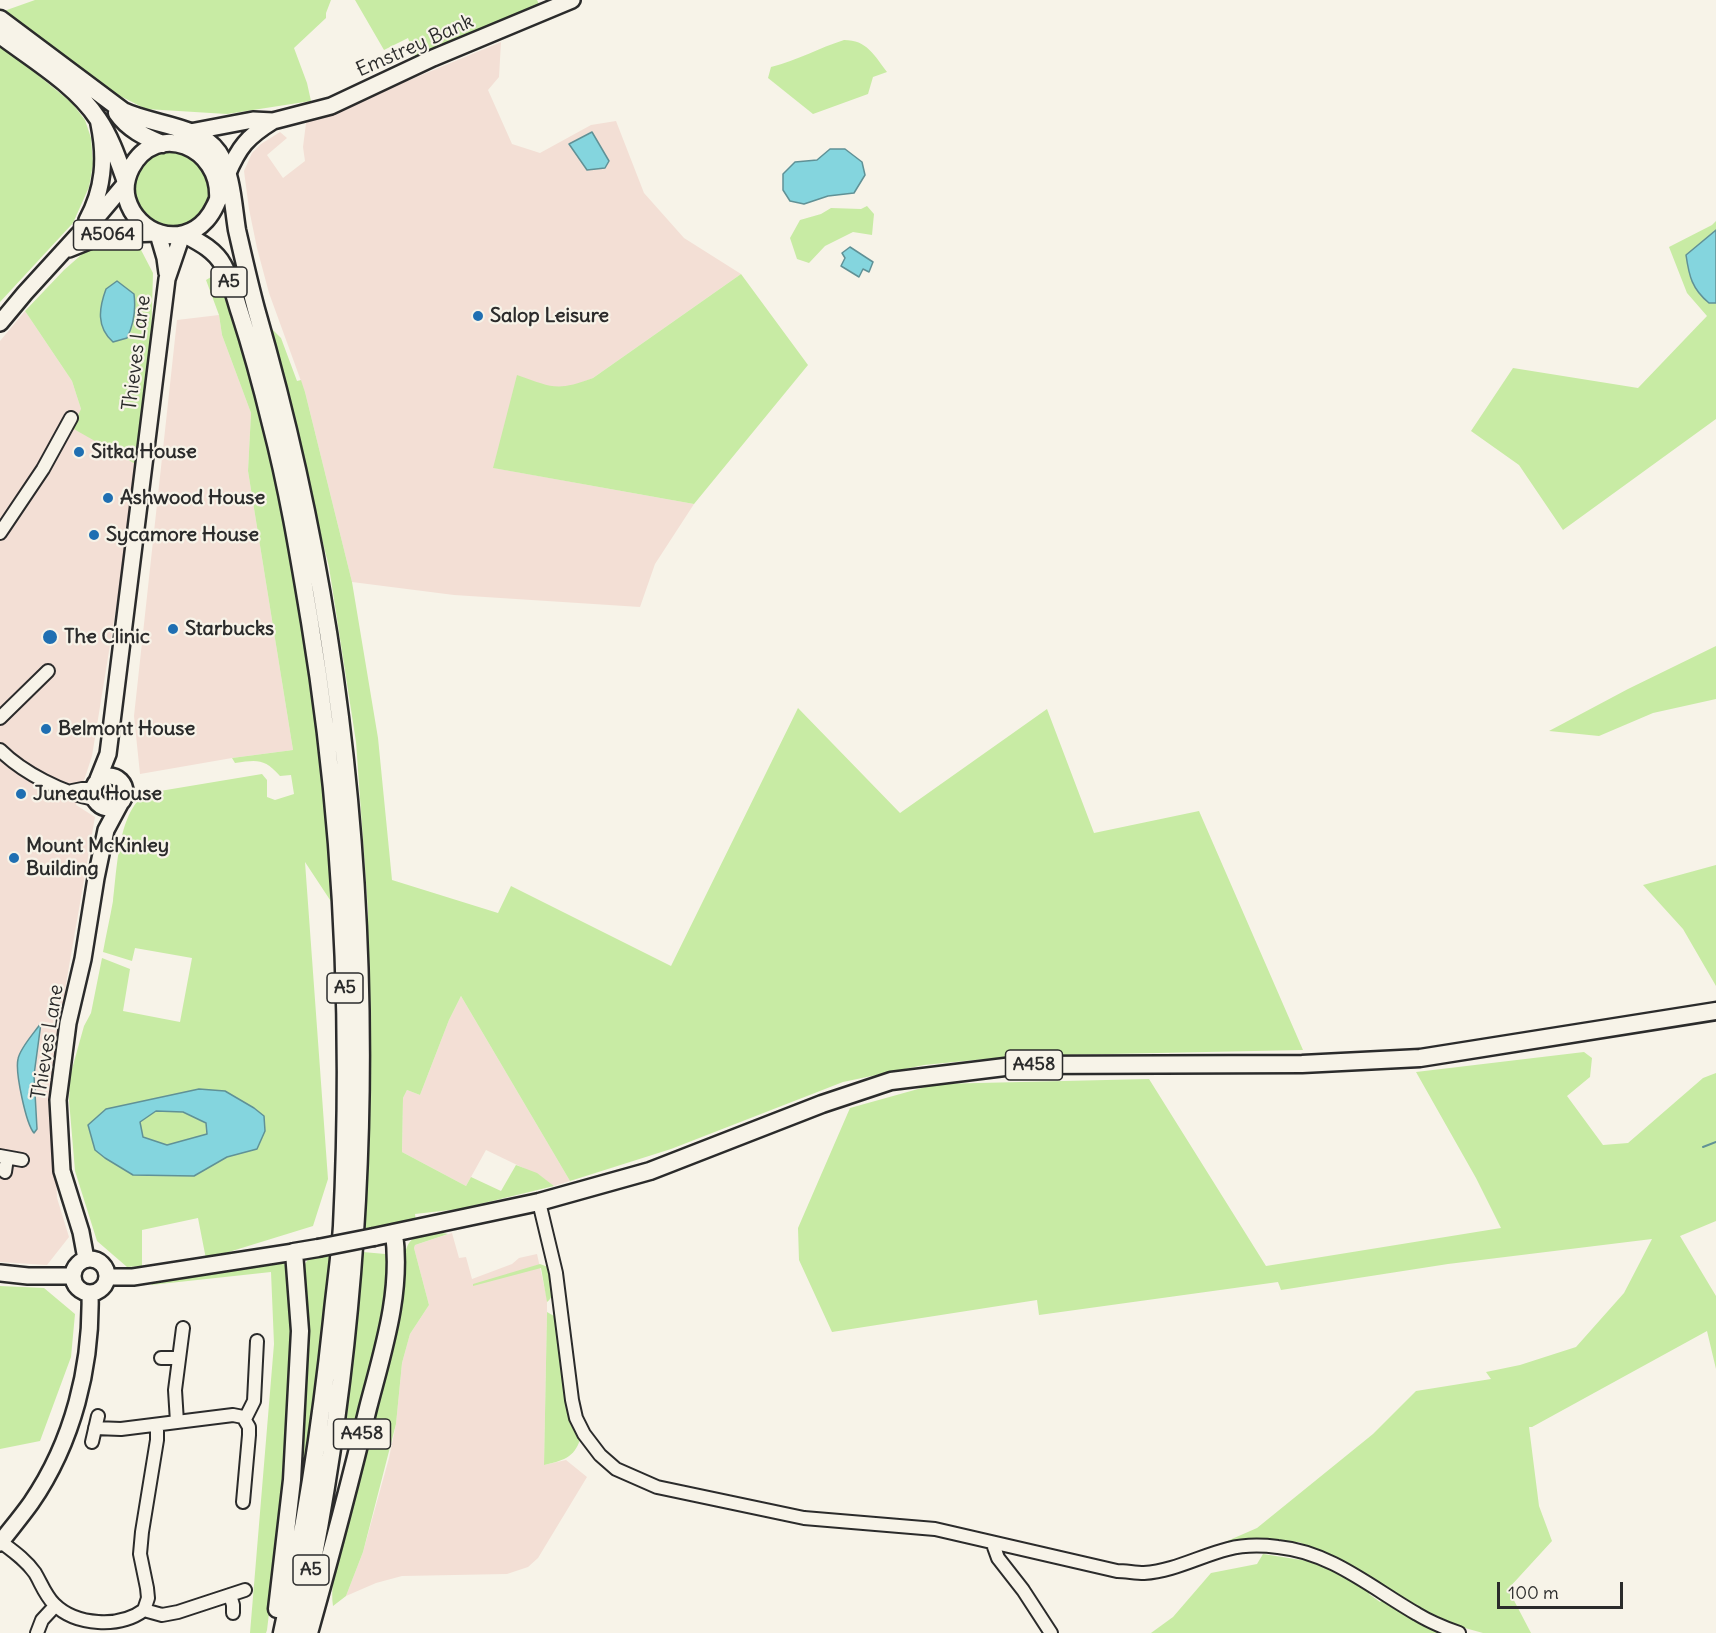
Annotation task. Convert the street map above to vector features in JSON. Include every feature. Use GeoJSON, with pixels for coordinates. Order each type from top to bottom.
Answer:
{"type":"FeatureCollection","features":[{"type":"Feature","properties":{"kind":"highway"},"geometry":{"type":"LineString","coordinates":[[0,19],[41,58],[72,89],[98,118],[117,157],[125,183],[127,200],[133,213],[142,223],[157,233],[173,236],[183,235],[199,227],[208,218],[218,200],[227,175],[224,163],[213,147],[190,132],[135,117],[109,103],[41,58],[0,35]]}},
{"type":"Feature","properties":{"kind":"highway"},"geometry":{"type":"LineString","coordinates":[[109,103],[121,120],[130,127],[163,144],[185,145],[204,156],[216,175],[218,200]]}},
{"type":"Feature","properties":{"kind":"highway"},"geometry":{"type":"LineString","coordinates":[[125,183],[133,164],[145,152],[190,132]]}},
{"type":"Feature","properties":{"kind":"highway","name":"A5"},"geometry":{"type":"LineString","coordinates":[[227,175],[249,283],[291,438],[314,549],[332,660],[347,780],[356,893],[362,1073],[354,1250],[341,1392],[324,1508],[298,1633]]}},
{"type":"Feature","properties":{"kind":"highway","name":"A5"},"geometry":{"type":"LineString","coordinates":[[183,235],[204,246],[223,265],[252,347],[277,449],[299,558],[317,668],[332,781],[341,891],[345,963],[346,1061],[341,1228],[324,1400],[311,1490],[282,1633]]}},
{"type":"Feature","properties":{"kind":"highway","name":"A458"},"geometry":{"type":"LineString","coordinates":[[294,1252],[539,1202],[650,1171],[822,1104],[891,1081],[1021,1065],[1302,1064],[1420,1058],[1716,1011]]}},
{"type":"Feature","properties":{"kind":"highway","name":"A458"},"geometry":{"type":"LineString","coordinates":[[309,1633],[391,1318],[397,1258],[394,1233]]}},
{"type":"Feature","properties":{"kind":"highway"},"geometry":{"type":"LineString","coordinates":[[273,1633],[281,1586],[292,1480],[300,1331],[294,1252]]}},
{"type":"Feature","properties":{"kind":"main road","name":"Emstrey Bank"},"geometry":{"type":"LineString","coordinates":[[227,175],[245,141],[273,121],[339,103],[433,58],[572,0]]}},
{"type":"Feature","properties":{"kind":"main road"},"geometry":{"type":"LineString","coordinates":[[78,235],[95,206],[102,182],[104,165],[98,118]]}},
{"type":"Feature","properties":{"kind":"main road","name":"Emstrey Bank"},"geometry":{"type":"LineString","coordinates":[[190,132],[253,120],[273,121]]}},
{"type":"Feature","properties":{"kind":"main road","name":"A5064"},"geometry":{"type":"LineString","coordinates":[[0,323],[78,235],[98,216],[125,183]]}},
{"type":"Feature","properties":{"kind":"main road"},"geometry":{"type":"LineString","coordinates":[[157,233],[165,258],[167,279]]}},
{"type":"Feature","properties":{"kind":"main road","name":"A5064"},"geometry":{"type":"LineString","coordinates":[[63,252],[104,235],[157,233]]}},
{"type":"Feature","properties":{"kind":"main road"},"geometry":{"type":"LineString","coordinates":[[167,279],[183,235]]}},
{"type":"Feature","properties":{"kind":"main road","name":"Thieves Lane"},"geometry":{"type":"LineString","coordinates":[[108,754],[167,279]]}},
{"type":"Feature","properties":{"kind":"main road"},"geometry":{"type":"LineString","coordinates":[[106,830],[121,802],[124,789],[108,754]]}},
{"type":"Feature","properties":{"kind":"main road"},"geometry":{"type":"LineString","coordinates":[[106,830],[97,794],[108,754]]}},
{"type":"Feature","properties":{"kind":"main road"},"geometry":{"type":"LineString","coordinates":[[97,794],[107,776],[117,778]]}},
{"type":"Feature","properties":{"kind":"main road"},"geometry":{"type":"LineString","coordinates":[[97,794],[110,807],[121,802]]}},
{"type":"Feature","properties":{"kind":"main road","name":"Thieves Lane"},"geometry":{"type":"LineString","coordinates":[[86,1259],[81,1233],[62,1171],[58,1100],[68,1023],[83,958],[106,830]]}},
{"type":"Feature","properties":{"kind":"main road","name":"A458"},"geometry":{"type":"LineString","coordinates":[[107,1276],[133,1277],[294,1252]]}},
{"type":"Feature","properties":{"kind":"main road"},"geometry":{"type":"LineString","coordinates":[[86,1259],[101,1262],[107,1276],[100,1290],[90,1293],[80,1290],[73,1276],[76,1265],[86,1259]]}},
{"type":"Feature","properties":{"kind":"main road"},"geometry":{"type":"LineString","coordinates":[[0,1273],[28,1276],[73,1276]]}},
{"type":"Feature","properties":{"kind":"main road"},"geometry":{"type":"LineString","coordinates":[[0,1543],[32,1502],[55,1461],[71,1423],[87,1362],[90,1293]]}},
{"type":"Feature","properties":{"kind":"street"},"geometry":{"type":"LineString","coordinates":[[0,533],[43,469],[71,418]]}},
{"type":"Feature","properties":{"kind":"street"},"geometry":{"type":"LineString","coordinates":[[0,718],[48,671]]}},
{"type":"Feature","properties":{"kind":"street"},"geometry":{"type":"LineString","coordinates":[[0,750],[31,773],[81,796],[97,794]]}},
{"type":"Feature","properties":{"kind":"street"},"geometry":{"type":"LineString","coordinates":[[4,1172],[4,1157],[22,1160]]}},
{"type":"Feature","properties":{"kind":"street"},"geometry":{"type":"LineString","coordinates":[[539,1202],[556,1273],[576,1418],[593,1448],[616,1469],[657,1488],[804,1518],[935,1529],[1117,1571],[1144,1573],[1174,1568],[1228,1549],[1279,1547],[1331,1563],[1384,1592],[1417,1614],[1459,1633]]}},
{"type":"Feature","properties":{"kind":"street"},"geometry":{"type":"LineString","coordinates":[[177,1422],[175,1390],[183,1328]]}},
{"type":"Feature","properties":{"kind":"street"},"geometry":{"type":"LineString","coordinates":[[240,1497],[249,1435],[245,1419],[254,1401],[258,1341]]}},
{"type":"Feature","properties":{"kind":"street"},"geometry":{"type":"LineString","coordinates":[[161,1358],[179,1358]]}},
{"type":"Feature","properties":{"kind":"street"},"geometry":{"type":"LineString","coordinates":[[92,1442],[97,1422],[110,1430],[233,1415],[245,1419]]}},
{"type":"Feature","properties":{"kind":"street"},"geometry":{"type":"LineString","coordinates":[[0,1543],[26,1562],[55,1606],[69,1615],[99,1622],[128,1619],[144,1610],[148,1598],[140,1554],[157,1440],[157,1425]]}},
{"type":"Feature","properties":{"kind":"street"},"geometry":{"type":"LineString","coordinates":[[995,1542],[998,1558],[1023,1590],[1051,1633]]}},
{"type":"Feature","properties":{"kind":"street"},"geometry":{"type":"LineString","coordinates":[[144,1610],[162,1615],[245,1590]]}},
{"type":"Feature","properties":{"kind":"street"},"geometry":{"type":"LineString","coordinates":[[230,1595],[234,1605],[233,1613]]}},
{"type":"Feature","properties":{"kind":"street"},"geometry":{"type":"LineString","coordinates":[[37,1633],[42,1620],[55,1606]]}},
{"type":"Feature","properties":{"kind":"shaded area","name":"Salop Leisure"},"geometry":{"type":"Polygon","coordinates":[[[501,42],[499,77],[488,90],[512,144],[540,153],[591,125],[616,121],[644,193],[684,238],[741,274],[593,378],[573,386],[553,388],[494,468],[694,504],[655,564],[640,607],[454,595],[352,582],[305,392],[269,293],[257,248],[244,171],[252,153],[261,144],[280,132],[287,138],[267,155],[283,178],[305,161],[303,147],[306,123],[501,42]]]}},
{"type":"Feature","properties":{"kind":"shaded area"},"geometry":{"type":"Polygon","coordinates":[[[25,311],[72,381],[81,409],[139,466],[92,756],[76,805],[95,817],[52,1081],[57,1198],[69,1237],[47,1265],[0,1262],[0,341],[25,311]]]}},
{"type":"Feature","properties":{"kind":"shaded area"},"geometry":{"type":"Polygon","coordinates":[[[219,315],[222,335],[251,413],[248,471],[293,750],[140,774],[134,716],[177,320],[219,315]]]}},
{"type":"Feature","properties":{"kind":"shaded area"},"geometry":{"type":"Polygon","coordinates":[[[461,996],[570,1181],[554,1186],[540,1176],[486,1150],[466,1186],[402,1152],[403,1098],[407,1090],[420,1095],[449,1020],[461,996]]]}},
{"type":"Feature","properties":{"kind":"shaded area"},"geometry":{"type":"Polygon","coordinates":[[[452,1233],[459,1258],[466,1257],[472,1279],[512,1264],[519,1258],[537,1254],[547,1299],[544,1465],[566,1460],[587,1477],[538,1558],[528,1567],[507,1574],[402,1576],[376,1583],[346,1596],[363,1552],[389,1458],[396,1424],[402,1363],[410,1334],[429,1305],[414,1248],[415,1245],[452,1233]]]}},
{"type":"Feature","properties":{"kind":"green space"},"geometry":{"type":"Polygon","coordinates":[[[35,0],[331,0],[326,18],[294,48],[311,101],[227,114],[146,109],[110,91],[33,37],[4,11],[35,0]]]}},
{"type":"Feature","properties":{"kind":"green space"},"geometry":{"type":"Polygon","coordinates":[[[355,0],[537,0],[540,6],[416,61],[408,38],[384,50],[355,0]]]}},
{"type":"Feature","properties":{"kind":"green space"},"geometry":{"type":"Polygon","coordinates":[[[844,40],[864,46],[874,54],[887,72],[873,77],[868,94],[813,114],[768,78],[771,67],[844,40]]]}},
{"type":"Feature","properties":{"kind":"green space"},"geometry":{"type":"Polygon","coordinates":[[[0,44],[72,103],[85,120],[91,138],[93,164],[89,187],[73,223],[0,302],[0,44]]]}},
{"type":"Feature","properties":{"kind":"green space"},"geometry":{"type":"Polygon","coordinates":[[[182,148],[210,173],[208,202],[201,214],[187,223],[172,227],[158,224],[147,217],[138,206],[134,192],[135,178],[142,164],[155,152],[182,148]]]}},
{"type":"Feature","properties":{"kind":"green space"},"geometry":{"type":"Polygon","coordinates":[[[867,206],[874,214],[872,235],[853,232],[825,246],[809,263],[797,259],[790,238],[800,220],[821,214],[831,208],[861,209],[867,206]]]}},
{"type":"Feature","properties":{"kind":"green space"},"geometry":{"type":"Polygon","coordinates":[[[1716,221],[1716,230],[1713,232],[1709,303],[1716,303],[1716,419],[1563,530],[1519,465],[1471,431],[1513,368],[1638,388],[1707,316],[1687,293],[1669,247],[1716,221]]]}},
{"type":"Feature","properties":{"kind":"green space"},"geometry":{"type":"Polygon","coordinates":[[[107,245],[140,248],[153,273],[151,344],[139,466],[72,428],[81,409],[72,381],[25,311],[64,270],[89,248],[107,245]]]}},
{"type":"Feature","properties":{"kind":"green space"},"geometry":{"type":"Polygon","coordinates":[[[216,274],[250,369],[298,590],[315,700],[334,906],[305,862],[328,1179],[313,1226],[206,1259],[198,1218],[142,1230],[142,1266],[127,1267],[97,1241],[75,1171],[69,1100],[70,1076],[84,1026],[91,1013],[102,958],[130,969],[123,1011],[180,1022],[192,958],[135,948],[132,961],[103,952],[125,826],[130,812],[148,793],[262,774],[267,780],[267,797],[275,800],[294,794],[291,775],[280,776],[265,763],[249,761],[235,763],[232,758],[293,750],[248,471],[251,413],[222,335],[219,315],[206,280],[216,274]]]}},
{"type":"Feature","properties":{"kind":"green space"},"geometry":{"type":"Polygon","coordinates":[[[741,274],[808,365],[694,504],[493,468],[517,375],[554,386],[570,385],[593,378],[741,274]]]}},
{"type":"Feature","properties":{"kind":"green space"},"geometry":{"type":"Polygon","coordinates":[[[269,326],[281,338],[297,381],[301,380],[305,392],[352,582],[378,738],[392,880],[498,913],[511,886],[671,966],[798,708],[900,813],[1047,709],[1094,833],[1199,811],[1303,1050],[1060,1055],[924,1065],[843,1082],[671,1149],[570,1181],[461,996],[449,1020],[420,1095],[407,1090],[403,1098],[402,1152],[466,1186],[471,1177],[501,1191],[516,1165],[537,1173],[554,1186],[459,1209],[415,1214],[416,1222],[364,1229],[369,1130],[368,910],[356,742],[329,567],[269,326]]]}},
{"type":"Feature","properties":{"kind":"green space"},"geometry":{"type":"Polygon","coordinates":[[[1716,646],[1716,699],[1653,713],[1599,736],[1549,731],[1628,689],[1716,646]]]}},
{"type":"Feature","properties":{"kind":"green space"},"geometry":{"type":"Polygon","coordinates":[[[1716,865],[1716,986],[1683,929],[1643,885],[1716,865]]]}},
{"type":"Feature","properties":{"kind":"green space"},"geometry":{"type":"Polygon","coordinates":[[[1584,1052],[1592,1058],[1590,1077],[1567,1096],[1603,1145],[1628,1143],[1703,1078],[1716,1073],[1716,1221],[1680,1236],[1716,1296],[1716,1369],[1707,1331],[1529,1427],[1539,1506],[1552,1541],[1508,1589],[1531,1633],[1483,1633],[1454,1625],[1423,1612],[1384,1585],[1299,1542],[1225,1542],[1257,1528],[1373,1434],[1416,1391],[1491,1379],[1486,1372],[1520,1365],[1576,1347],[1624,1293],[1652,1239],[1448,1264],[1281,1290],[1278,1282],[1039,1315],[1037,1300],[832,1332],[799,1260],[798,1228],[850,1108],[936,1084],[1149,1079],[1266,1266],[1501,1228],[1476,1178],[1416,1072],[1584,1052]]]}},
{"type":"Feature","properties":{"kind":"green space"},"geometry":{"type":"Polygon","coordinates":[[[438,1232],[448,1234],[415,1245],[414,1248],[429,1305],[410,1334],[402,1363],[396,1424],[363,1552],[346,1596],[333,1606],[333,1582],[338,1556],[397,1319],[404,1254],[412,1239],[438,1232]]]}},
{"type":"Feature","properties":{"kind":"green space"},"geometry":{"type":"Polygon","coordinates":[[[332,1252],[318,1397],[294,1553],[288,1553],[303,1267],[311,1255],[332,1252]]]}},
{"type":"Feature","properties":{"kind":"green space"},"geometry":{"type":"Polygon","coordinates":[[[363,1252],[385,1254],[390,1272],[370,1368],[353,1428],[346,1428],[363,1252]]]}},
{"type":"Feature","properties":{"kind":"green space"},"geometry":{"type":"Polygon","coordinates":[[[280,1260],[290,1270],[294,1308],[280,1522],[267,1630],[266,1633],[250,1633],[274,1344],[271,1272],[151,1285],[156,1280],[280,1260]]]}},
{"type":"Feature","properties":{"kind":"green space"},"geometry":{"type":"Polygon","coordinates":[[[540,1264],[548,1267],[553,1280],[552,1295],[547,1302],[541,1268],[473,1286],[473,1284],[540,1264]]]}},
{"type":"Feature","properties":{"kind":"green space"},"geometry":{"type":"Polygon","coordinates":[[[0,1286],[44,1288],[75,1314],[71,1357],[40,1441],[0,1449],[0,1286]]]}},
{"type":"Feature","properties":{"kind":"green space"},"geometry":{"type":"Polygon","coordinates":[[[547,1312],[558,1321],[565,1395],[580,1439],[571,1455],[544,1465],[547,1312]]]}},
{"type":"Feature","properties":{"kind":"green space"},"geometry":{"type":"Polygon","coordinates":[[[1263,1554],[1308,1561],[1336,1571],[1369,1590],[1369,1594],[1380,1602],[1383,1599],[1445,1633],[1151,1633],[1173,1617],[1211,1573],[1257,1564],[1263,1554]]]}},
{"type":"Feature","properties":{"kind":"water"},"geometry":{"type":"Polygon","coordinates":[[[592,132],[609,161],[605,168],[587,170],[569,144],[592,132]]]}},
{"type":"Feature","properties":{"kind":"water"},"geometry":{"type":"Polygon","coordinates":[[[830,149],[845,149],[862,162],[865,175],[854,193],[828,196],[804,204],[790,201],[783,190],[783,174],[795,162],[817,160],[830,149]]]}},
{"type":"Feature","properties":{"kind":"water"},"geometry":{"type":"Polygon","coordinates":[[[1716,230],[1716,303],[1709,303],[1692,282],[1686,255],[1716,230]]]}},
{"type":"Feature","properties":{"kind":"water"},"geometry":{"type":"Polygon","coordinates":[[[850,247],[873,262],[869,272],[863,269],[859,277],[841,266],[845,258],[842,253],[850,247]]]}},
{"type":"Feature","properties":{"kind":"water"},"geometry":{"type":"Polygon","coordinates":[[[117,281],[134,294],[135,311],[127,338],[113,342],[104,330],[100,317],[106,289],[117,281]]]}},
{"type":"Feature","properties":{"kind":"water"},"geometry":{"type":"Polygon","coordinates":[[[41,1023],[34,1075],[37,1129],[34,1133],[25,1109],[17,1066],[21,1050],[41,1023]]]}},
{"type":"Feature","properties":{"kind":"water"},"geometry":{"type":"Polygon","coordinates":[[[199,1089],[225,1091],[264,1116],[265,1131],[257,1149],[227,1157],[194,1176],[133,1175],[95,1150],[88,1125],[106,1109],[199,1089]],[[156,1111],[140,1122],[143,1137],[167,1145],[207,1134],[206,1123],[183,1112],[156,1111]]]}},
{"type":"Feature","properties":{"kind":"waterway"},"geometry":{"type":"LineString","coordinates":[[1703,1147],[1716,1142]]}},
{"type":"Feature","properties":{"kind":"place","name":"Salop Leisure"},"geometry":{"type":"Point","coordinates":[478,316]}},
{"type":"Feature","properties":{"kind":"place","name":"Sitka House"},"geometry":{"type":"Point","coordinates":[79,452]}},
{"type":"Feature","properties":{"kind":"place","name":"Ashwood House"},"geometry":{"type":"Point","coordinates":[108,498]}},
{"type":"Feature","properties":{"kind":"place","name":"Sycamore House"},"geometry":{"type":"Point","coordinates":[94,535]}},
{"type":"Feature","properties":{"kind":"place","name":"Starbucks"},"geometry":{"type":"Point","coordinates":[173,629]}},
{"type":"Feature","properties":{"kind":"place","name":"The Clinic"},"geometry":{"type":"Point","coordinates":[50,637]}},
{"type":"Feature","properties":{"kind":"place","name":"Belmont House"},"geometry":{"type":"Point","coordinates":[46,729]}},
{"type":"Feature","properties":{"kind":"place","name":"Juneau House"},"geometry":{"type":"Point","coordinates":[21,794]}},
{"type":"Feature","properties":{"kind":"place","name":"Mount McKinley Building"},"geometry":{"type":"Point","coordinates":[14,858]}}]}
